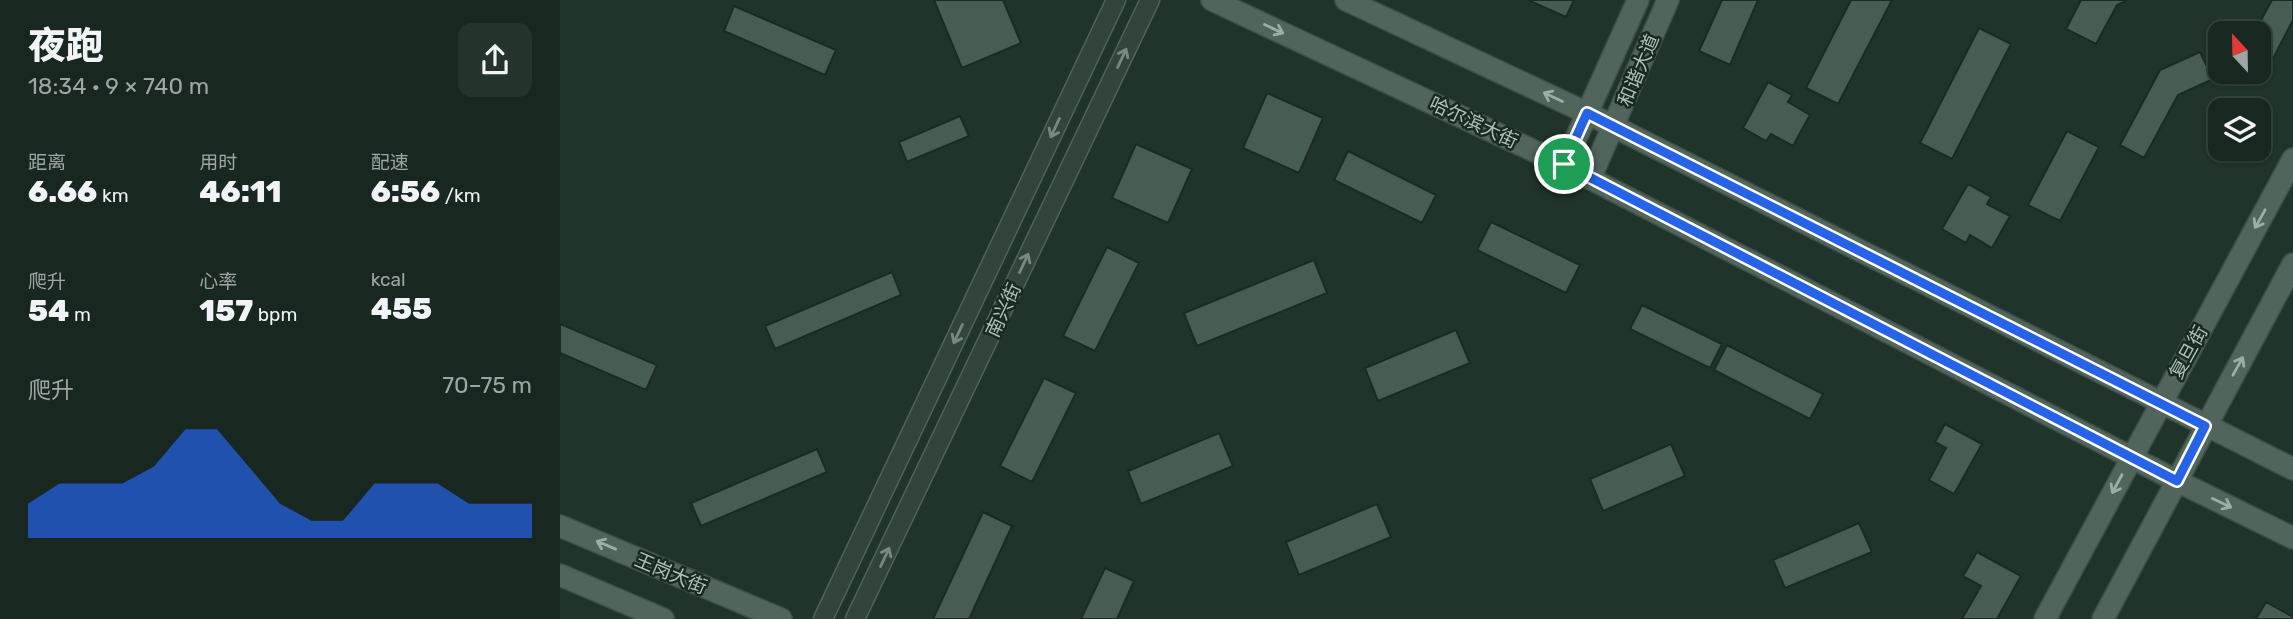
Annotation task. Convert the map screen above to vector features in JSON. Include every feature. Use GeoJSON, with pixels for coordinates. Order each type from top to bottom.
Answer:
{"type":"FeatureCollection","features":[{"type":"Feature","properties":{"kind":"main road","name":"哈尔滨大街"},"geometry":{"type":"LineString","coordinates":[[1212,0],[1564,164],[2177,481],[2293,538]]}},
{"type":"Feature","properties":{"kind":"main road"},"geometry":{"type":"LineString","coordinates":[[1346,0],[1587,113],[2293,469]]}},
{"type":"Feature","properties":{"kind":"main road","name":"和谐大道"},"geometry":{"type":"LineString","coordinates":[[1564,164],[1638,0]]}},
{"type":"Feature","properties":{"kind":"main road","name":"和谐大道"},"geometry":{"type":"LineString","coordinates":[[1590,179],[1668,0]]}},
{"type":"Feature","properties":{"kind":"main road","name":"复旦街"},"geometry":{"type":"LineString","coordinates":[[2045,619],[2293,159]]}},
{"type":"Feature","properties":{"kind":"main road"},"geometry":{"type":"LineString","coordinates":[[2103,619],[2293,264]]}},
{"type":"Feature","properties":{"kind":"main road","name":"王岗大街"},"geometry":{"type":"LineString","coordinates":[[560,526],[782,619]]}},
{"type":"Feature","properties":{"kind":"main road"},"geometry":{"type":"LineString","coordinates":[[560,575],[663,619]]}},
{"type":"Feature","properties":{"kind":"street","name":"南兴街"},"geometry":{"type":"LineString","coordinates":[[823,619],[1116,0]]}},
{"type":"Feature","properties":{"kind":"street","name":"南兴街"},"geometry":{"type":"LineString","coordinates":[[855,619],[1150,0]]}},
{"type":"Feature","properties":{"kind":"building"},"geometry":{"type":"Polygon","coordinates":[[[934,0],[1003,0],[1021,43],[962,68],[934,0]]]}},
{"type":"Feature","properties":{"kind":"building"},"geometry":{"type":"Polygon","coordinates":[[[1528,0],[1574,0],[1566,17],[1528,0]]]}},
{"type":"Feature","properties":{"kind":"building"},"geometry":{"type":"Polygon","coordinates":[[[1722,0],[1758,0],[1730,65],[1699,51],[1722,0]]]}},
{"type":"Feature","properties":{"kind":"building"},"geometry":{"type":"Polygon","coordinates":[[[1851,0],[1892,0],[1838,104],[1806,88],[1851,0]]]}},
{"type":"Feature","properties":{"kind":"building"},"geometry":{"type":"Polygon","coordinates":[[[2081,0],[2128,0],[2117,5],[2096,44],[2066,29],[2081,0]]]}},
{"type":"Feature","properties":{"kind":"building"},"geometry":{"type":"Polygon","coordinates":[[[2272,0],[2293,0],[2293,20],[2272,61],[2272,21],[2261,21],[2272,0]]]}},
{"type":"Feature","properties":{"kind":"building"},"geometry":{"type":"Polygon","coordinates":[[[734,6],[836,50],[825,75],[724,31],[734,6]]]}},
{"type":"Feature","properties":{"kind":"building"},"geometry":{"type":"Polygon","coordinates":[[[1979,28],[2011,44],[1952,159],[1920,143],[1979,28]]]}},
{"type":"Feature","properties":{"kind":"building"},"geometry":{"type":"Polygon","coordinates":[[[2200,52],[2208,69],[2208,81],[2178,95],[2144,158],[2120,145],[2160,70],[2200,52]]]}},
{"type":"Feature","properties":{"kind":"building"},"geometry":{"type":"Polygon","coordinates":[[[1768,82],[1792,95],[1788,102],[1810,115],[1793,146],[1771,134],[1766,141],[1743,128],[1768,82]]]}},
{"type":"Feature","properties":{"kind":"building"},"geometry":{"type":"Polygon","coordinates":[[[1267,93],[1323,118],[1299,173],[1243,148],[1267,93]]]}},
{"type":"Feature","properties":{"kind":"building"},"geometry":{"type":"Polygon","coordinates":[[[960,116],[969,136],[907,162],[899,142],[960,116]]]}},
{"type":"Feature","properties":{"kind":"building"},"geometry":{"type":"Polygon","coordinates":[[[2067,131],[2099,147],[2060,221],[2028,205],[2067,131]]]}},
{"type":"Feature","properties":{"kind":"building"},"geometry":{"type":"Polygon","coordinates":[[[1136,144],[1192,169],[1168,223],[1112,198],[1136,144]]]}},
{"type":"Feature","properties":{"kind":"building"},"geometry":{"type":"Polygon","coordinates":[[[1348,151],[1436,195],[1422,223],[1334,180],[1348,151]]]}},
{"type":"Feature","properties":{"kind":"building"},"geometry":{"type":"Polygon","coordinates":[[[1968,184],[1991,197],[1987,204],[2010,216],[1992,248],[1970,235],[1966,243],[1942,229],[1968,184]]]}},
{"type":"Feature","properties":{"kind":"building"},"geometry":{"type":"Polygon","coordinates":[[[1491,222],[1580,265],[1566,293],[1477,250],[1491,222]]]}},
{"type":"Feature","properties":{"kind":"building"},"geometry":{"type":"Polygon","coordinates":[[[1107,247],[1139,263],[1095,351],[1063,336],[1107,247]]]}},
{"type":"Feature","properties":{"kind":"building"},"geometry":{"type":"Polygon","coordinates":[[[1314,260],[1327,293],[1197,346],[1184,313],[1314,260]]]}},
{"type":"Feature","properties":{"kind":"building"},"geometry":{"type":"Polygon","coordinates":[[[892,272],[901,295],[775,349],[765,326],[892,272]]]}},
{"type":"Feature","properties":{"kind":"building"},"geometry":{"type":"Polygon","coordinates":[[[1642,305],[1722,344],[1710,368],[1630,329],[1642,305]]]}},
{"type":"Feature","properties":{"kind":"building"},"geometry":{"type":"Polygon","coordinates":[[[560,324],[657,365],[646,390],[560,353],[560,324]]]}},
{"type":"Feature","properties":{"kind":"building"},"geometry":{"type":"Polygon","coordinates":[[[1456,330],[1470,363],[1378,401],[1365,368],[1456,330]]]}},
{"type":"Feature","properties":{"kind":"building"},"geometry":{"type":"Polygon","coordinates":[[[1727,345],[1823,394],[1810,419],[1714,370],[1727,345]]]}},
{"type":"Feature","properties":{"kind":"building"},"geometry":{"type":"Polygon","coordinates":[[[1044,378],[1076,393],[1032,482],[1000,466],[1044,378]]]}},
{"type":"Feature","properties":{"kind":"building"},"geometry":{"type":"Polygon","coordinates":[[[1945,424],[1982,444],[1954,494],[1929,480],[1946,448],[1935,442],[1945,424]]]}},
{"type":"Feature","properties":{"kind":"building"},"geometry":{"type":"Polygon","coordinates":[[[1219,433],[1233,466],[1141,504],[1128,471],[1219,433]]]}},
{"type":"Feature","properties":{"kind":"building"},"geometry":{"type":"Polygon","coordinates":[[[1671,444],[1685,476],[1603,511],[1590,479],[1671,444]]]}},
{"type":"Feature","properties":{"kind":"building"},"geometry":{"type":"Polygon","coordinates":[[[817,449],[827,472],[701,526],[691,503],[817,449]]]}},
{"type":"Feature","properties":{"kind":"building"},"geometry":{"type":"Polygon","coordinates":[[[1377,504],[1391,537],[1299,575],[1286,542],[1377,504]]]}},
{"type":"Feature","properties":{"kind":"building"},"geometry":{"type":"Polygon","coordinates":[[[983,512],[1012,526],[969,619],[933,619],[983,512]]]}},
{"type":"Feature","properties":{"kind":"building"},"geometry":{"type":"Polygon","coordinates":[[[1859,523],[1872,552],[1785,588],[1773,560],[1859,523]]]}},
{"type":"Feature","properties":{"kind":"building"},"geometry":{"type":"Polygon","coordinates":[[[1977,552],[2021,576],[1997,619],[1962,619],[1981,586],[1963,576],[1977,552]]]}},
{"type":"Feature","properties":{"kind":"building"},"geometry":{"type":"Polygon","coordinates":[[[1105,568],[1134,581],[1117,619],[1081,619],[1105,568]]]}},
{"type":"Feature","properties":{"kind":"building"},"geometry":{"type":"Polygon","coordinates":[[[2266,602],[2293,617],[2293,619],[2256,619],[2266,602]]]}},
{"type":"Feature","properties":{"kind":"route"},"geometry":{"type":"LineString","coordinates":[[1587,113],[2205,426],[2177,481],[1564,164],[1587,113]]}}]}
